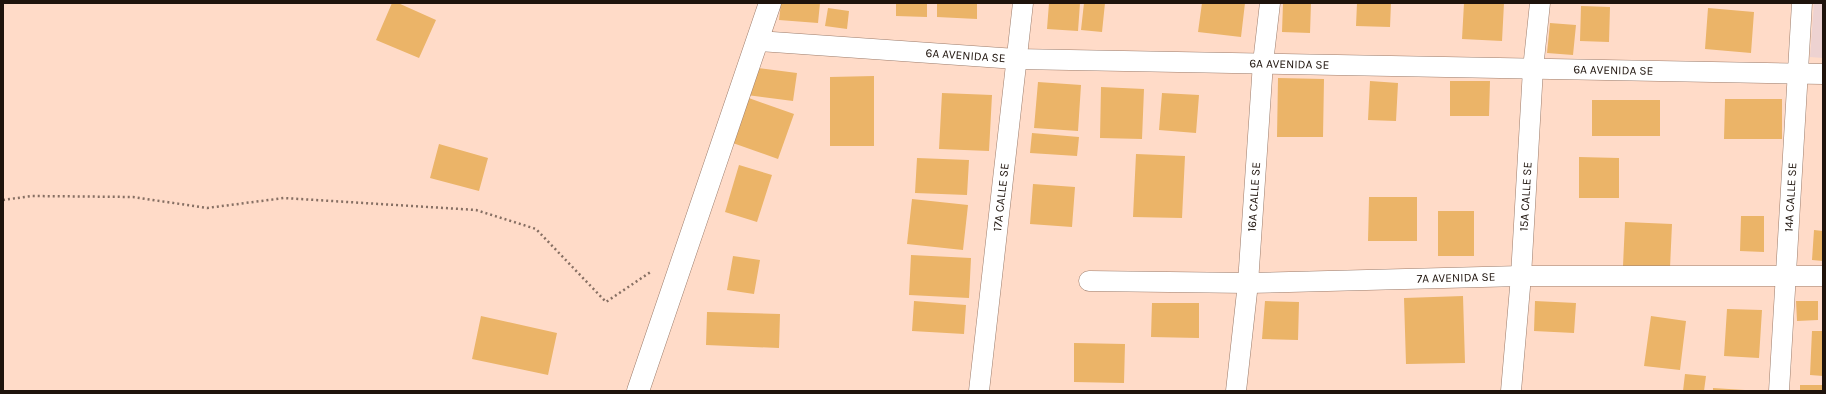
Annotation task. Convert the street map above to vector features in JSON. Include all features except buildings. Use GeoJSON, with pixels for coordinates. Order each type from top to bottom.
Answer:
{"type":"FeatureCollection","features":[{"type":"Feature","properties":{"kind":"street"},"geometry":{"type":"LineString","coordinates":[[638,391],[770,3]]}},
{"type":"Feature","properties":{"kind":"street","name":"17A CALLE SE"},"geometry":{"type":"LineString","coordinates":[[980,391],[1016,59],[1024,3]]}},
{"type":"Feature","properties":{"kind":"street","name":"16A CALLE SE"},"geometry":{"type":"LineString","coordinates":[[1236,391],[1248,283],[1263,63],[1270,3]]}},
{"type":"Feature","properties":{"kind":"street","name":"15A CALLE SE"},"geometry":{"type":"LineString","coordinates":[[1511,391],[1521,276],[1533,69],[1540,3]]}},
{"type":"Feature","properties":{"kind":"street","name":"14A CALLE SE"},"geometry":{"type":"LineString","coordinates":[[1779,391],[1802,3]]}},
{"type":"Feature","properties":{"kind":"street","name":"6A AVENIDA SE"},"geometry":{"type":"LineString","coordinates":[[756,41],[1016,59],[1823,74]]}},
{"type":"Feature","properties":{"kind":"street","name":"7A AVENIDA SE"},"geometry":{"type":"LineString","coordinates":[[1089,281],[1248,283],[1521,276],[1823,276]]}},
{"type":"Feature","properties":{"kind":"path"},"geometry":{"type":"LineString","coordinates":[[3,200],[32,196],[133,197],[207,208],[284,198],[476,210],[536,229],[606,302],[654,269]]}},
{"type":"Feature","properties":{"kind":"shaded area"},"geometry":{"type":"Polygon","coordinates":[[[1814,3],[1823,3],[1823,58],[1810,57],[1814,3]]]}}]}
